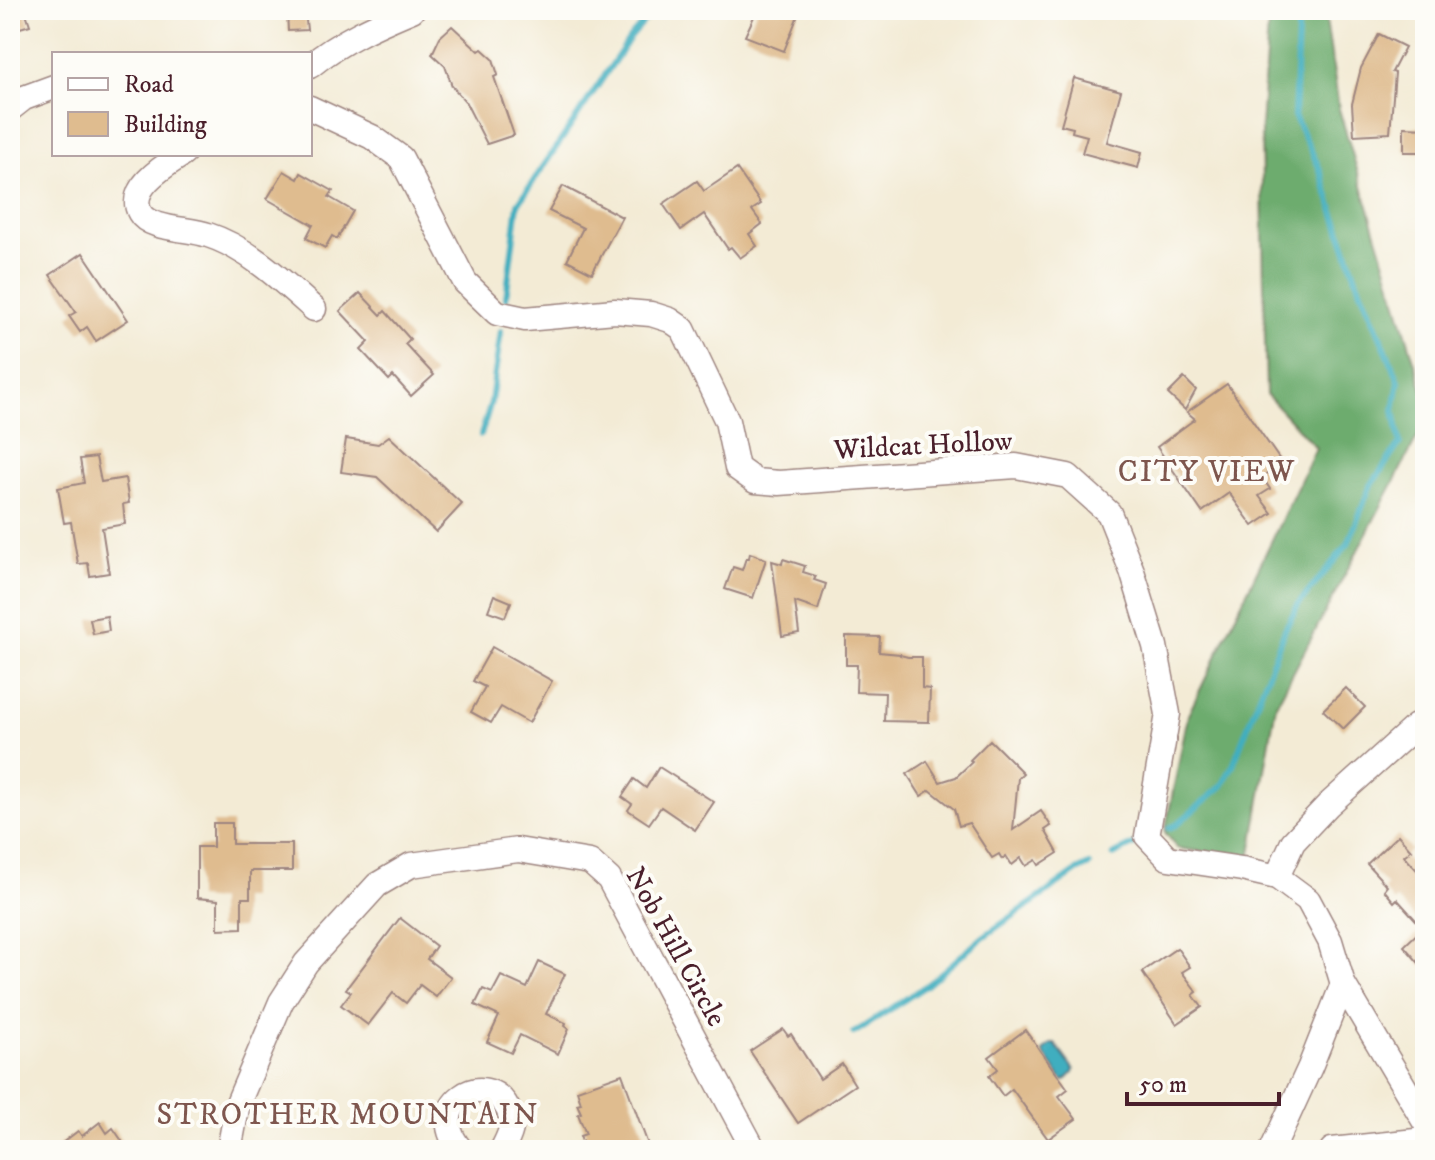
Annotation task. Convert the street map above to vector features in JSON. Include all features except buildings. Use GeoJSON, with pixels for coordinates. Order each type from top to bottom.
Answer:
{"type":"FeatureCollection","features":[{"type":"Feature","properties":{"kind":"street"},"geometry":{"type":"LineString","coordinates":[[312,64],[329,50],[412,10]]}},
{"type":"Feature","properties":{"kind":"street"},"geometry":{"type":"LineString","coordinates":[[10,109],[24,98],[52,88]]}},
{"type":"Feature","properties":{"kind":"street","name":"Wildcat Hollow"},"geometry":{"type":"LineString","coordinates":[[312,109],[372,137],[401,158],[465,282],[497,313],[525,319],[615,311],[651,314],[670,320],[683,329],[727,421],[737,468],[755,481],[779,483],[1016,466],[1068,476],[1109,513],[1132,571],[1155,646],[1168,714],[1147,836],[1168,858],[1277,877],[1308,900],[1330,941],[1343,984],[1425,1122]]}},
{"type":"Feature","properties":{"kind":"street"},"geometry":{"type":"LineString","coordinates":[[180,156],[144,184],[137,204],[140,215],[152,224],[210,235],[250,256],[278,276],[314,309]]}},
{"type":"Feature","properties":{"kind":"street"},"geometry":{"type":"LineString","coordinates":[[1277,877],[1293,842],[1328,805],[1425,721]]}},
{"type":"Feature","properties":{"kind":"street","name":"Nob Hill Circle"},"geometry":{"type":"LineString","coordinates":[[229,1150],[238,1103],[281,1002],[306,963],[377,885],[411,865],[518,850],[590,862],[609,879],[754,1150]]}},
{"type":"Feature","properties":{"kind":"street"},"geometry":{"type":"LineString","coordinates":[[1272,1150],[1343,984]]}},
{"type":"Feature","properties":{"kind":"street"},"geometry":{"type":"LineString","coordinates":[[461,1150],[448,1129],[448,1115],[453,1104],[462,1096],[485,1090],[495,1093],[505,1102],[511,1115],[511,1128],[502,1150]]}},
{"type":"Feature","properties":{"kind":"street"},"geometry":{"type":"LineString","coordinates":[[1332,1150],[1425,1140]]}},
{"type":"Feature","properties":{"kind":"green space"},"geometry":{"type":"Polygon","coordinates":[[[1269,10],[1328,10],[1326,20],[1339,109],[1425,397],[1425,423],[1276,705],[1250,859],[1177,848],[1165,832],[1188,715],[1316,448],[1266,394],[1261,128],[1269,10]]]}},
{"type":"Feature","properties":{"kind":"water"},"geometry":{"type":"Polygon","coordinates":[[[1052,1044],[1074,1070],[1065,1081],[1043,1053],[1052,1044]]]}},
{"type":"Feature","properties":{"kind":"waterway"},"geometry":{"type":"LineString","coordinates":[[506,298],[518,204],[630,38],[654,10]]}},
{"type":"Feature","properties":{"kind":"waterway"},"geometry":{"type":"LineString","coordinates":[[1169,828],[1222,786],[1285,629],[1298,605],[1348,544],[1370,487],[1400,443],[1394,410],[1399,381],[1357,281],[1319,167],[1294,116],[1299,10]]}},
{"type":"Feature","properties":{"kind":"waterway"},"geometry":{"type":"LineString","coordinates":[[481,435],[491,402],[501,331]]}},
{"type":"Feature","properties":{"kind":"waterway"},"geometry":{"type":"LineString","coordinates":[[1113,855],[1133,845]]}},
{"type":"Feature","properties":{"kind":"waterway"},"geometry":{"type":"LineString","coordinates":[[854,1033],[927,985],[983,937],[1089,865]]}},
{"type":"Feature","properties":{"kind":"district","name":"CITY VIEW"},"geometry":{"type":"Point","coordinates":[1207,471]}},
{"type":"Feature","properties":{"kind":"district","name":"STROTHER MOUNTAIN"},"geometry":{"type":"Point","coordinates":[348,1114]}}]}
